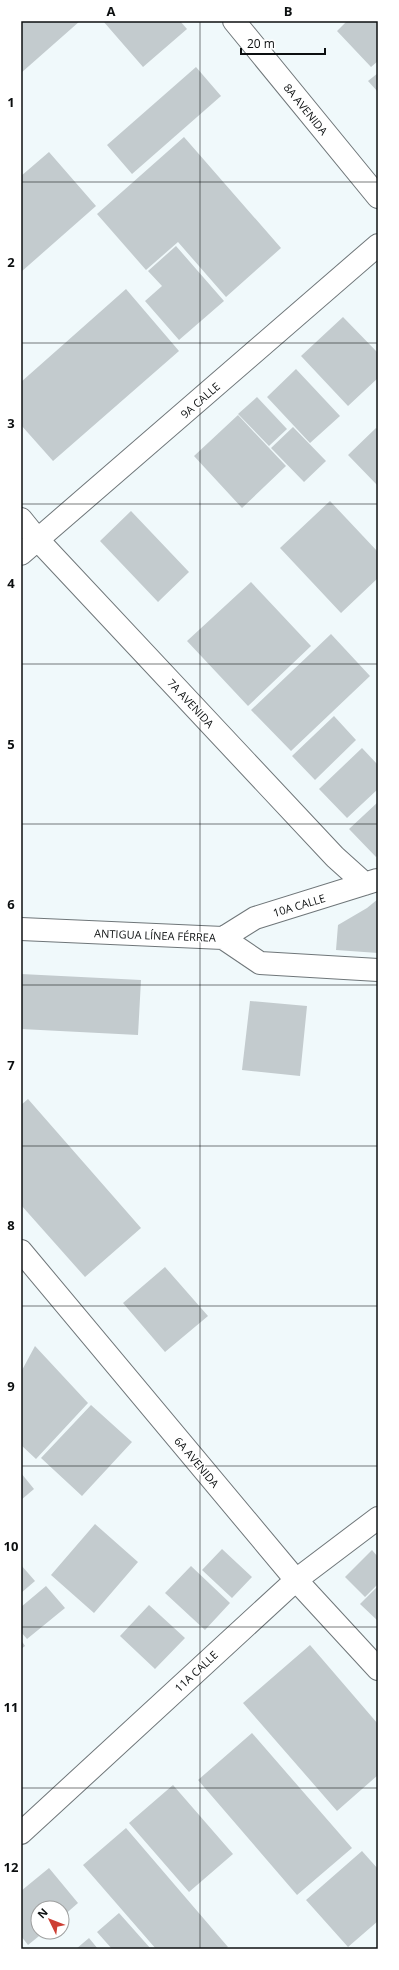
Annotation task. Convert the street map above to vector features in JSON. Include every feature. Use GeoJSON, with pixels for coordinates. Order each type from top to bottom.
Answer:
{"type":"FeatureCollection","features":[{"type":"Feature","properties":{"kind":"street","name":"8A AVENIDA"},"geometry":{"type":"LineString","coordinates":[[234,21],[378,197]]}},
{"type":"Feature","properties":{"kind":"street","name":"9A CALLE"},"geometry":{"type":"LineString","coordinates":[[21,554],[378,245]]}},
{"type":"Feature","properties":{"kind":"street","name":"7A AVENIDA"},"geometry":{"type":"LineString","coordinates":[[21,519],[38,540],[335,857],[372,882]]}},
{"type":"Feature","properties":{"kind":"street","name":"10A CALLE"},"geometry":{"type":"LineString","coordinates":[[223,938],[255,918],[372,882]]}},
{"type":"Feature","properties":{"kind":"street","name":"ANTIGUA LÍNEA FÉRREA"},"geometry":{"type":"LineString","coordinates":[[21,929],[223,938],[260,963],[378,970]]}},
{"type":"Feature","properties":{"kind":"street","name":"6A AVENIDA"},"geometry":{"type":"LineString","coordinates":[[21,1251],[296,1580],[378,1669]]}},
{"type":"Feature","properties":{"kind":"street","name":"11A CALLE"},"geometry":{"type":"LineString","coordinates":[[21,1833],[296,1580],[378,1518]]}},
{"type":"Feature","properties":{"kind":"building"},"geometry":{"type":"Polygon","coordinates":[[[21,21],[80,21],[21,73],[21,21]]]}},
{"type":"Feature","properties":{"kind":"building"},"geometry":{"type":"Polygon","coordinates":[[[103,21],[180,21],[187,29],[143,67],[103,21]]]}},
{"type":"Feature","properties":{"kind":"building"},"geometry":{"type":"Polygon","coordinates":[[[347,21],[378,21],[378,61],[371,67],[337,31],[347,21]]]}},
{"type":"Feature","properties":{"kind":"building"},"geometry":{"type":"Polygon","coordinates":[[[196,67],[221,96],[132,174],[107,145],[196,67]]]}},
{"type":"Feature","properties":{"kind":"building"},"geometry":{"type":"Polygon","coordinates":[[[378,73],[378,92],[368,81],[378,73]]]}},
{"type":"Feature","properties":{"kind":"building"},"geometry":{"type":"Polygon","coordinates":[[[184,137],[281,248],[226,297],[178,242],[146,270],[97,214],[184,137]]]}},
{"type":"Feature","properties":{"kind":"building"},"geometry":{"type":"Polygon","coordinates":[[[49,152],[96,206],[21,272],[21,176],[49,152]]]}},
{"type":"Feature","properties":{"kind":"building"},"geometry":{"type":"Polygon","coordinates":[[[176,246],[224,301],[179,340],[145,301],[162,286],[148,271],[176,246]]]}},
{"type":"Feature","properties":{"kind":"building"},"geometry":{"type":"Polygon","coordinates":[[[126,289],[179,351],[53,461],[21,425],[21,382],[126,289]]]}},
{"type":"Feature","properties":{"kind":"building"},"geometry":{"type":"Polygon","coordinates":[[[343,317],[378,353],[378,378],[348,406],[301,356],[343,317]]]}},
{"type":"Feature","properties":{"kind":"building"},"geometry":{"type":"Polygon","coordinates":[[[296,369],[340,416],[310,443],[267,397],[296,369]]]}},
{"type":"Feature","properties":{"kind":"building"},"geometry":{"type":"Polygon","coordinates":[[[257,397],[287,429],[269,446],[238,414],[257,397]]]}},
{"type":"Feature","properties":{"kind":"building"},"geometry":{"type":"Polygon","coordinates":[[[238,415],[286,466],[242,508],[194,456],[238,415]]]}},
{"type":"Feature","properties":{"kind":"building"},"geometry":{"type":"Polygon","coordinates":[[[293,427],[326,461],[304,482],[271,448],[293,427]]]}},
{"type":"Feature","properties":{"kind":"building"},"geometry":{"type":"Polygon","coordinates":[[[376,428],[378,430],[378,486],[348,455],[376,428]]]}},
{"type":"Feature","properties":{"kind":"building"},"geometry":{"type":"Polygon","coordinates":[[[330,501],[378,552],[378,578],[341,613],[280,548],[330,501]]]}},
{"type":"Feature","properties":{"kind":"building"},"geometry":{"type":"Polygon","coordinates":[[[131,511],[189,572],[158,602],[100,541],[131,511]]]}},
{"type":"Feature","properties":{"kind":"building"},"geometry":{"type":"Polygon","coordinates":[[[251,582],[311,646],[248,706],[187,641],[251,582]]]}},
{"type":"Feature","properties":{"kind":"building"},"geometry":{"type":"Polygon","coordinates":[[[331,634],[370,676],[291,751],[251,710],[331,634]]]}},
{"type":"Feature","properties":{"kind":"building"},"geometry":{"type":"Polygon","coordinates":[[[334,716],[356,740],[315,780],[292,756],[334,716]]]}},
{"type":"Feature","properties":{"kind":"building"},"geometry":{"type":"Polygon","coordinates":[[[362,748],[378,765],[378,789],[347,818],[319,789],[362,748]]]}},
{"type":"Feature","properties":{"kind":"building"},"geometry":{"type":"Polygon","coordinates":[[[378,802],[378,855],[376,857],[349,829],[378,802]]]}},
{"type":"Feature","properties":{"kind":"building"},"geometry":{"type":"Polygon","coordinates":[[[378,899],[378,953],[336,950],[338,925],[367,908],[378,899]]]}},
{"type":"Feature","properties":{"kind":"building"},"geometry":{"type":"Polygon","coordinates":[[[21,974],[141,980],[138,1035],[21,1029],[21,974]]]}},
{"type":"Feature","properties":{"kind":"building"},"geometry":{"type":"Polygon","coordinates":[[[250,1001],[307,1006],[300,1076],[242,1070],[250,1001]]]}},
{"type":"Feature","properties":{"kind":"building"},"geometry":{"type":"Polygon","coordinates":[[[28,1099],[141,1228],[85,1277],[21,1205],[21,1105],[28,1099]]]}},
{"type":"Feature","properties":{"kind":"building"},"geometry":{"type":"Polygon","coordinates":[[[165,1267],[208,1316],[165,1352],[123,1303],[165,1267]]]}},
{"type":"Feature","properties":{"kind":"building"},"geometry":{"type":"Polygon","coordinates":[[[35,1346],[88,1403],[36,1459],[21,1445],[21,1372],[35,1346]]]}},
{"type":"Feature","properties":{"kind":"building"},"geometry":{"type":"Polygon","coordinates":[[[91,1405],[132,1442],[82,1496],[41,1458],[91,1405]]]}},
{"type":"Feature","properties":{"kind":"building"},"geometry":{"type":"Polygon","coordinates":[[[21,1473],[34,1489],[21,1500],[21,1473]]]}},
{"type":"Feature","properties":{"kind":"building"},"geometry":{"type":"Polygon","coordinates":[[[95,1524],[138,1562],[94,1613],[51,1575],[95,1524]]]}},
{"type":"Feature","properties":{"kind":"building"},"geometry":{"type":"Polygon","coordinates":[[[222,1549],[252,1577],[232,1598],[202,1570],[222,1549]]]}},
{"type":"Feature","properties":{"kind":"building"},"geometry":{"type":"Polygon","coordinates":[[[372,1550],[378,1557],[378,1584],[365,1597],[345,1577],[372,1550]]]}},
{"type":"Feature","properties":{"kind":"building"},"geometry":{"type":"Polygon","coordinates":[[[21,1565],[35,1581],[21,1593],[21,1565]]]}},
{"type":"Feature","properties":{"kind":"building"},"geometry":{"type":"Polygon","coordinates":[[[191,1566],[230,1603],[205,1630],[165,1593],[191,1566]]]}},
{"type":"Feature","properties":{"kind":"building"},"geometry":{"type":"Polygon","coordinates":[[[46,1586],[65,1608],[27,1639],[21,1632],[21,1607],[46,1586]]]}},
{"type":"Feature","properties":{"kind":"building"},"geometry":{"type":"Polygon","coordinates":[[[378,1586],[378,1621],[360,1604],[378,1586]]]}},
{"type":"Feature","properties":{"kind":"building"},"geometry":{"type":"Polygon","coordinates":[[[149,1605],[185,1638],[155,1669],[120,1636],[149,1605]]]}},
{"type":"Feature","properties":{"kind":"building"},"geometry":{"type":"Polygon","coordinates":[[[21,1640],[25,1646],[21,1649],[21,1640]]]}},
{"type":"Feature","properties":{"kind":"building"},"geometry":{"type":"Polygon","coordinates":[[[310,1645],[378,1724],[378,1775],[337,1811],[243,1703],[310,1645]]]}},
{"type":"Feature","properties":{"kind":"building"},"geometry":{"type":"Polygon","coordinates":[[[252,1733],[352,1848],[297,1895],[198,1780],[252,1733]]]}},
{"type":"Feature","properties":{"kind":"building"},"geometry":{"type":"Polygon","coordinates":[[[173,1785],[233,1854],[189,1892],[129,1823],[173,1785]]]}},
{"type":"Feature","properties":{"kind":"building"},"geometry":{"type":"Polygon","coordinates":[[[126,1828],[228,1947],[225,1949],[156,1949],[83,1865],[126,1828]]]}},
{"type":"Feature","properties":{"kind":"building"},"geometry":{"type":"Polygon","coordinates":[[[362,1851],[378,1869],[378,1921],[348,1947],[306,1900],[362,1851]]]}},
{"type":"Feature","properties":{"kind":"building"},"geometry":{"type":"Polygon","coordinates":[[[49,1868],[78,1903],[70,1910],[70,1900],[30,1900],[30,1940],[34,1940],[28,1945],[21,1936],[21,1891],[49,1868]]]}},
{"type":"Feature","properties":{"kind":"building"},"geometry":{"type":"Polygon","coordinates":[[[119,1913],[151,1949],[112,1949],[97,1932],[119,1913]]]}},
{"type":"Feature","properties":{"kind":"building"},"geometry":{"type":"Polygon","coordinates":[[[89,1938],[98,1949],[76,1949],[89,1938]]]}}]}
